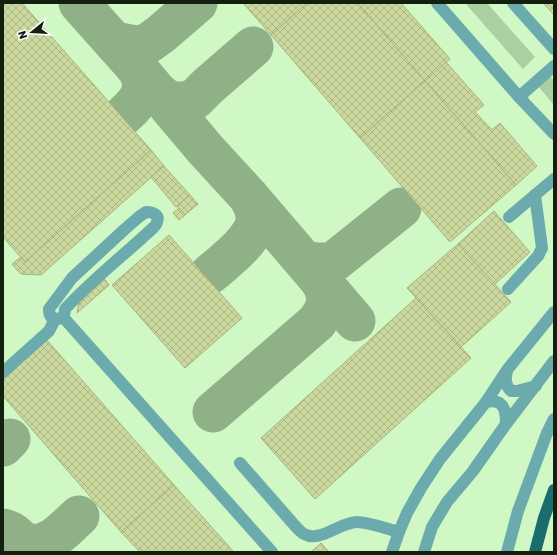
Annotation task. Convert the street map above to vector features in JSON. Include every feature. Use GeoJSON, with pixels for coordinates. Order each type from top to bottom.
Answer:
{"type":"FeatureCollection","features":[{"type":"Feature","properties":{"kind":"main road"},"geometry":{"type":"LineString","coordinates":[[535,552],[544,518],[554,490]]}},
{"type":"Feature","properties":{"kind":"street"},"geometry":{"type":"LineString","coordinates":[[437,3],[519,97],[554,134]]}},
{"type":"Feature","properties":{"kind":"street"},"geometry":{"type":"LineString","coordinates":[[513,3],[554,49]]}},
{"type":"Feature","properties":{"kind":"street"},"geometry":{"type":"LineString","coordinates":[[519,97],[554,66]]}},
{"type":"Feature","properties":{"kind":"street"},"geometry":{"type":"LineString","coordinates":[[509,217],[554,179]]}},
{"type":"Feature","properties":{"kind":"street"},"geometry":{"type":"LineString","coordinates":[[508,288],[538,256],[542,248],[535,195]]}},
{"type":"Feature","properties":{"kind":"street"},"geometry":{"type":"LineString","coordinates":[[3,372],[49,331],[84,288],[117,261],[153,228],[157,222],[155,214],[152,212],[146,212],[140,216],[72,278],[49,309],[50,316],[61,315]]}},
{"type":"Feature","properties":{"kind":"street"},"geometry":{"type":"LineString","coordinates":[[392,552],[407,513],[440,460],[486,402],[507,370],[554,312]]}},
{"type":"Feature","properties":{"kind":"street"},"geometry":{"type":"LineString","coordinates":[[61,315],[272,552]]}},
{"type":"Feature","properties":{"kind":"street"},"geometry":{"type":"LineString","coordinates":[[424,552],[432,526],[447,502],[473,470],[554,361]]}},
{"type":"Feature","properties":{"kind":"street"},"geometry":{"type":"LineString","coordinates":[[507,370],[506,385],[511,391],[536,386]]}},
{"type":"Feature","properties":{"kind":"street"},"geometry":{"type":"LineString","coordinates":[[486,402],[495,400],[501,404],[505,412],[506,424]]}},
{"type":"Feature","properties":{"kind":"street"},"geometry":{"type":"LineString","coordinates":[[507,552],[518,511],[547,433],[554,419]]}},
{"type":"Feature","properties":{"kind":"street"},"geometry":{"type":"LineString","coordinates":[[240,463],[304,534],[311,537],[318,536],[348,523],[358,522],[399,532]]}},
{"type":"Feature","properties":{"kind":"green space"},"geometry":{"type":"Polygon","coordinates":[[[465,3],[487,3],[535,57],[523,69],[465,3]]]}},
{"type":"Feature","properties":{"kind":"green space"},"geometry":{"type":"Polygon","coordinates":[[[550,76],[554,81],[554,105],[538,86],[550,76]]]}},
{"type":"Feature","properties":{"kind":"building"},"geometry":{"type":"Polygon","coordinates":[[[3,3],[22,3],[151,150],[25,262],[3,237],[3,3]]]}},
{"type":"Feature","properties":{"kind":"building"},"geometry":{"type":"Polygon","coordinates":[[[243,3],[307,3],[271,35],[243,3]]]}},
{"type":"Feature","properties":{"kind":"building"},"geometry":{"type":"Polygon","coordinates":[[[307,3],[358,3],[425,81],[360,138],[271,35],[307,3]]]}},
{"type":"Feature","properties":{"kind":"building"},"geometry":{"type":"Polygon","coordinates":[[[358,3],[401,3],[450,59],[425,81],[358,3]]]}},
{"type":"Feature","properties":{"kind":"building"},"geometry":{"type":"Polygon","coordinates":[[[543,3],[554,3],[554,15],[543,3]]]}},
{"type":"Feature","properties":{"kind":"building"},"geometry":{"type":"Polygon","coordinates":[[[446,62],[484,105],[475,112],[492,130],[500,123],[537,166],[516,185],[425,81],[446,62]]]}},
{"type":"Feature","properties":{"kind":"building"},"geometry":{"type":"Polygon","coordinates":[[[425,81],[516,185],[450,242],[360,138],[425,81]]]}},
{"type":"Feature","properties":{"kind":"building"},"geometry":{"type":"Polygon","coordinates":[[[151,150],[164,166],[41,275],[21,274],[16,269],[12,264],[21,257],[25,262],[151,150]]]}},
{"type":"Feature","properties":{"kind":"building"},"geometry":{"type":"Polygon","coordinates":[[[164,166],[190,195],[176,207],[151,177],[164,166]]]}},
{"type":"Feature","properties":{"kind":"building"},"geometry":{"type":"Polygon","coordinates":[[[190,195],[198,204],[185,215],[177,206],[190,195]]]}},
{"type":"Feature","properties":{"kind":"building"},"geometry":{"type":"Polygon","coordinates":[[[179,208],[185,215],[179,220],[173,213],[179,208]]]}},
{"type":"Feature","properties":{"kind":"building"},"geometry":{"type":"Polygon","coordinates":[[[494,211],[530,252],[494,285],[458,244],[494,211]]]}},
{"type":"Feature","properties":{"kind":"building"},"geometry":{"type":"Polygon","coordinates":[[[169,235],[242,318],[185,368],[112,285],[169,235]]]}},
{"type":"Feature","properties":{"kind":"building"},"geometry":{"type":"Polygon","coordinates":[[[458,244],[511,302],[461,347],[407,288],[458,244]]]}},
{"type":"Feature","properties":{"kind":"building"},"geometry":{"type":"Polygon","coordinates":[[[102,276],[109,285],[77,313],[79,301],[102,276]]]}},
{"type":"Feature","properties":{"kind":"building"},"geometry":{"type":"Polygon","coordinates":[[[416,298],[471,358],[315,499],[261,438],[416,298]]]}},
{"type":"Feature","properties":{"kind":"building"},"geometry":{"type":"Polygon","coordinates":[[[46,339],[174,485],[121,532],[3,396],[3,377],[46,339]]]}},
{"type":"Feature","properties":{"kind":"building"},"geometry":{"type":"Polygon","coordinates":[[[174,485],[234,552],[140,552],[121,532],[174,485]]]}},
{"type":"Feature","properties":{"kind":"building"},"geometry":{"type":"Polygon","coordinates":[[[321,543],[329,552],[311,552],[321,543]]]}},
{"type":"Feature","properties":{"kind":"taxiway"},"geometry":{"type":"LineString","coordinates":[[79,3],[136,67],[205,149],[249,197],[355,321]]}},
{"type":"Feature","properties":{"kind":"taxiway"},"geometry":{"type":"LineString","coordinates":[[114,42],[136,46],[144,45],[161,34],[197,3]]}},
{"type":"Feature","properties":{"kind":"taxiway"},"geometry":{"type":"LineString","coordinates":[[158,93],[167,100],[176,102],[184,102],[195,99],[253,47]]}},
{"type":"Feature","properties":{"kind":"taxiway"},"geometry":{"type":"LineString","coordinates":[[123,116],[134,105],[143,88],[142,81],[136,67]]}},
{"type":"Feature","properties":{"kind":"taxiway"},"geometry":{"type":"LineString","coordinates":[[210,274],[231,256],[252,233],[255,225],[256,214],[249,197]]}},
{"type":"Feature","properties":{"kind":"taxiway"},"geometry":{"type":"LineString","coordinates":[[305,261],[324,263],[336,260],[401,208]]}},
{"type":"Feature","properties":{"kind":"taxiway"},"geometry":{"type":"LineString","coordinates":[[213,412],[317,322],[324,310],[327,300],[323,284],[319,278]]}},
{"type":"Feature","properties":{"kind":"taxiway"},"geometry":{"type":"LineString","coordinates":[[3,446],[10,439]]}},
{"type":"Feature","properties":{"kind":"taxiway"},"geometry":{"type":"LineString","coordinates":[[3,529],[13,533],[25,543],[44,543],[57,536],[79,516]]}}]}
